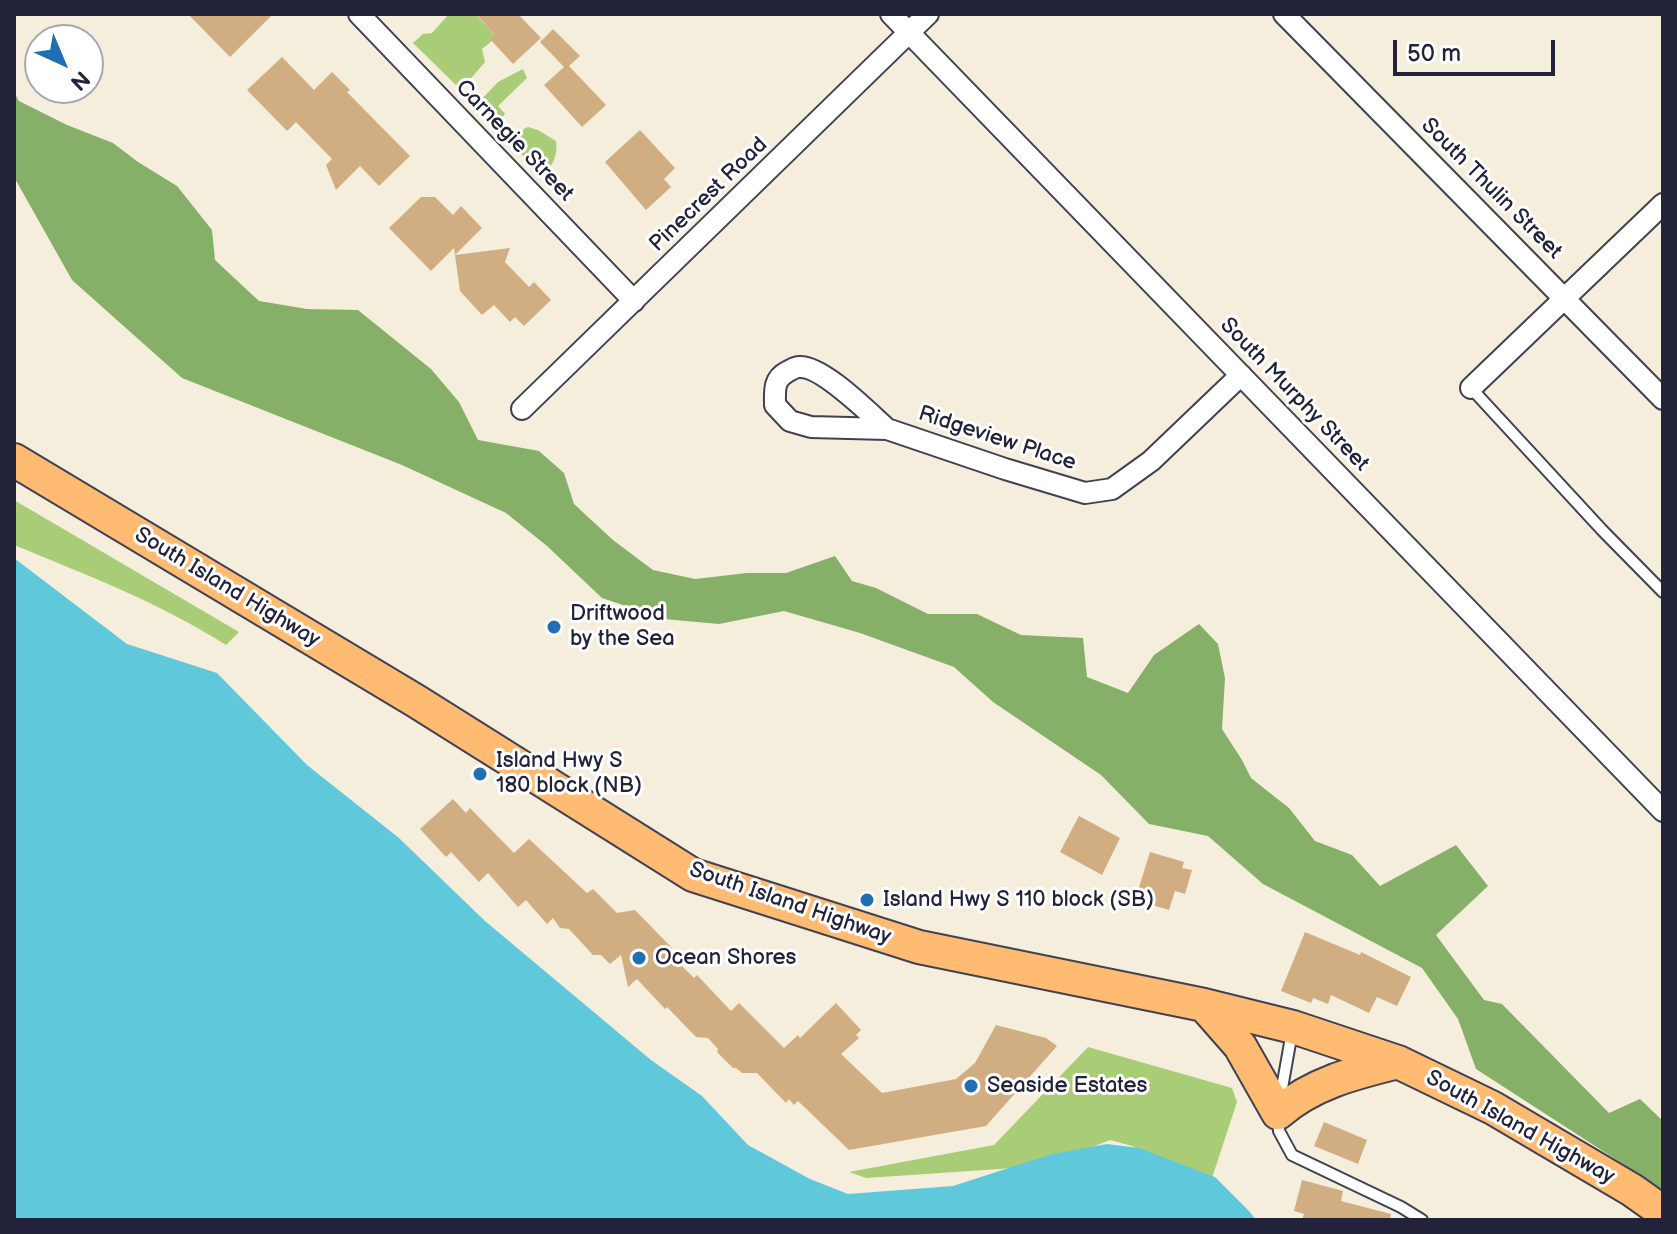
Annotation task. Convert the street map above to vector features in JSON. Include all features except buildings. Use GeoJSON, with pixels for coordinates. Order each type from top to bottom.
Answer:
{"type":"FeatureCollection","features":[{"type":"Feature","properties":{"kind":"main road","name":"South Island Highway"},"geometry":{"type":"LineString","coordinates":[[14,460],[416,701],[693,875],[919,947],[1204,1005],[1293,1027],[1398,1062],[1493,1108],[1632,1190],[1663,1212]]}},
{"type":"Feature","properties":{"kind":"main road"},"geometry":{"type":"LineString","coordinates":[[1204,1005],[1240,1046],[1278,1113],[1295,1098],[1318,1087],[1398,1062]]}},
{"type":"Feature","properties":{"kind":"street","name":"Carnegie Street"},"geometry":{"type":"LineString","coordinates":[[359,14],[634,301]]}},
{"type":"Feature","properties":{"kind":"street","name":"South Murphy Street"},"geometry":{"type":"LineString","coordinates":[[891,14],[1663,811]]}},
{"type":"Feature","properties":{"kind":"street","name":"Pinecrest Road"},"geometry":{"type":"LineString","coordinates":[[522,409],[928,14]]}},
{"type":"Feature","properties":{"kind":"street","name":"South Thulin Street"},"geometry":{"type":"LineString","coordinates":[[1284,14],[1663,399]]}},
{"type":"Feature","properties":{"kind":"street"},"geometry":{"type":"LineString","coordinates":[[1471,388],[1663,204]]}},
{"type":"Feature","properties":{"kind":"street","name":"Ridgeview Place"},"geometry":{"type":"LineString","coordinates":[[887,429],[816,370],[799,367],[782,374],[774,386],[775,405],[790,421],[811,427],[887,429],[1085,493],[1112,489],[1151,461],[1241,375]]}},
{"type":"Feature","properties":{"kind":"lane"},"geometry":{"type":"LineString","coordinates":[[1471,388],[1663,592]]}},
{"type":"Feature","properties":{"kind":"lane"},"geometry":{"type":"LineString","coordinates":[[1293,1027],[1278,1113],[1279,1131],[1292,1155],[1422,1220]]}},
{"type":"Feature","properties":{"kind":"green space"},"geometry":{"type":"Polygon","coordinates":[[[449,14],[478,14],[494,34],[489,38],[492,41],[482,49],[485,62],[461,90],[413,43],[423,34],[432,33],[449,14]]]}},
{"type":"Feature","properties":{"kind":"green space"},"geometry":{"type":"Polygon","coordinates":[[[523,69],[527,78],[498,106],[505,114],[495,128],[475,106],[498,82],[523,69]]]}},
{"type":"Feature","properties":{"kind":"green space"},"geometry":{"type":"Polygon","coordinates":[[[14,92],[24,104],[113,143],[177,186],[212,230],[215,260],[259,301],[307,309],[358,310],[431,369],[459,402],[478,440],[539,451],[564,473],[574,504],[613,540],[653,570],[695,579],[747,573],[786,573],[835,556],[852,581],[876,588],[928,614],[977,614],[1021,635],[1083,638],[1087,677],[1128,693],[1154,655],[1199,624],[1218,644],[1225,678],[1222,729],[1251,778],[1289,808],[1315,841],[1352,855],[1380,886],[1456,845],[1488,886],[1436,935],[1484,1000],[1502,1004],[1609,1113],[1640,1099],[1663,1121],[1663,1190],[1476,1069],[1458,1019],[1422,968],[1263,884],[1208,836],[1149,824],[1101,775],[993,702],[954,667],[860,633],[784,611],[719,624],[664,619],[602,598],[547,546],[506,513],[402,465],[182,378],[72,280],[14,177],[14,92]]]}},
{"type":"Feature","properties":{"kind":"green space"},"geometry":{"type":"Polygon","coordinates":[[[528,127],[556,141],[554,161],[540,174],[512,144],[528,127]]]}},
{"type":"Feature","properties":{"kind":"green space"},"geometry":{"type":"Polygon","coordinates":[[[14,500],[239,632],[226,645],[149,603],[14,545],[14,500]]]}},
{"type":"Feature","properties":{"kind":"green space"},"geometry":{"type":"Polygon","coordinates":[[[1088,1047],[1232,1088],[1237,1102],[1211,1181],[1132,1146],[1110,1140],[1044,1166],[866,1178],[849,1172],[994,1145],[1088,1047]]]}},
{"type":"Feature","properties":{"kind":"water"},"geometry":{"type":"Polygon","coordinates":[[[14,558],[127,644],[217,673],[307,765],[399,838],[485,921],[651,1060],[702,1096],[748,1145],[810,1179],[848,1194],[953,1186],[1052,1154],[1107,1144],[1139,1148],[1215,1177],[1256,1220],[14,1220],[14,558]]]}},
{"type":"Feature","properties":{"kind":"place","name":"Driftwood by the Sea"},"geometry":{"type":"Point","coordinates":[554,627]}},
{"type":"Feature","properties":{"kind":"place","name":"Island Hwy S 180 block (NB)"},"geometry":{"type":"Point","coordinates":[480,774]}},
{"type":"Feature","properties":{"kind":"place","name":"Island Hwy S 110 block (SB)"},"geometry":{"type":"Point","coordinates":[867,900]}},
{"type":"Feature","properties":{"kind":"place","name":"Ocean Shores"},"geometry":{"type":"Point","coordinates":[639,958]}},
{"type":"Feature","properties":{"kind":"place","name":"Seaside Estates"},"geometry":{"type":"Point","coordinates":[971,1086]}}]}
